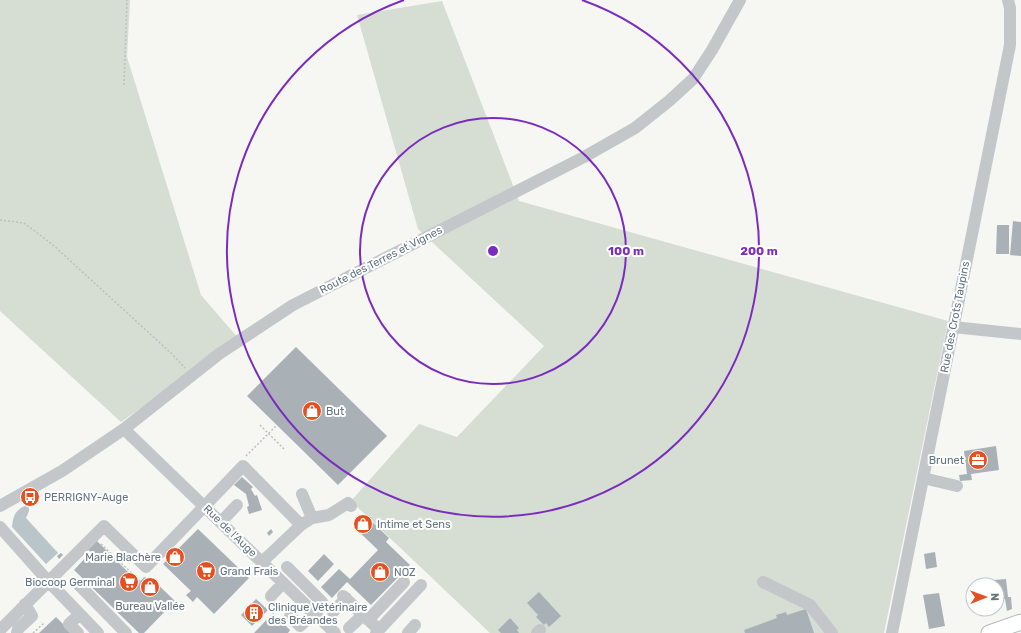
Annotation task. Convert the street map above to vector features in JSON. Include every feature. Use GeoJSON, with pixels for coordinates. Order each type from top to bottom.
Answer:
{"type":"FeatureCollection","features":[{"type":"Feature","properties":{"kind":"main road"},"geometry":{"type":"LineString","coordinates":[[989,633],[1021,622]]}},
{"type":"Feature","properties":{"kind":"street","name":"Route des Terres et Vignes"},"geometry":{"type":"LineString","coordinates":[[0,506],[62,471],[124,429],[232,344],[293,305],[584,157],[635,128],[669,101],[693,79],[712,50],[740,0]]}},
{"type":"Feature","properties":{"kind":"street","name":"Rue des Crots Taupins"},"geometry":{"type":"LineString","coordinates":[[892,633],[1010,45],[1010,8],[1008,0]]}},
{"type":"Feature","properties":{"kind":"street"},"geometry":{"type":"LineString","coordinates":[[953,327],[1021,334]]}},
{"type":"Feature","properties":{"kind":"street","name":"Rue de l'Auge"},"geometry":{"type":"LineString","coordinates":[[124,429],[335,633]]}},
{"type":"Feature","properties":{"kind":"street"},"geometry":{"type":"LineString","coordinates":[[0,630],[104,526],[146,566],[243,466],[300,525]]}},
{"type":"Feature","properties":{"kind":"street"},"geometry":{"type":"LineString","coordinates":[[923,478],[957,486]]}},
{"type":"Feature","properties":{"kind":"street"},"geometry":{"type":"LineString","coordinates":[[302,494],[312,518]]}},
{"type":"Feature","properties":{"kind":"street"},"geometry":{"type":"LineString","coordinates":[[262,562],[300,525],[312,518],[330,515],[348,504],[351,506]]}},
{"type":"Feature","properties":{"kind":"street"},"geometry":{"type":"LineString","coordinates":[[221,522],[237,505]]}},
{"type":"Feature","properties":{"kind":"street"},"geometry":{"type":"LineString","coordinates":[[0,527],[48,581],[97,632],[111,618]]}},
{"type":"Feature","properties":{"kind":"street"},"geometry":{"type":"LineString","coordinates":[[287,567],[322,602]]}},
{"type":"Feature","properties":{"kind":"street"},"geometry":{"type":"LineString","coordinates":[[271,596],[299,579]]}},
{"type":"Feature","properties":{"kind":"street"},"geometry":{"type":"LineString","coordinates":[[349,628],[365,617],[404,582]]}},
{"type":"Feature","properties":{"kind":"street"},"geometry":{"type":"LineString","coordinates":[[763,582],[810,605],[832,633]]}},
{"type":"Feature","properties":{"kind":"street"},"geometry":{"type":"LineString","coordinates":[[79,585],[126,633]]}},
{"type":"Feature","properties":{"kind":"street"},"geometry":{"type":"LineString","coordinates":[[333,612],[345,597],[378,632],[421,585]]}},
{"type":"Feature","properties":{"kind":"street"},"geometry":{"type":"LineString","coordinates":[[17,633],[18,629],[32,616],[25,604]]}},
{"type":"Feature","properties":{"kind":"street"},"geometry":{"type":"LineString","coordinates":[[290,616],[296,629],[314,613]]}},
{"type":"Feature","properties":{"kind":"street"},"geometry":{"type":"LineString","coordinates":[[78,633],[69,624],[80,614]]}},
{"type":"Feature","properties":{"kind":"path"},"geometry":{"type":"LineString","coordinates":[[124,85],[127,0]]}},
{"type":"Feature","properties":{"kind":"path"},"geometry":{"type":"LineString","coordinates":[[0,220],[24,224],[53,245],[172,354],[192,376]]}},
{"type":"Feature","properties":{"kind":"path"},"geometry":{"type":"LineString","coordinates":[[260,425],[284,448]]}},
{"type":"Feature","properties":{"kind":"path"},"geometry":{"type":"LineString","coordinates":[[100,542],[141,582],[145,578]]}},
{"type":"Feature","properties":{"kind":"path"},"geometry":{"type":"LineString","coordinates":[[128,570],[131,567]]}},
{"type":"Feature","properties":{"kind":"shaded area"},"geometry":{"type":"Polygon","coordinates":[[[0,0],[130,0],[127,57],[201,295],[238,338],[232,344],[121,422],[0,311],[0,0]]]}},
{"type":"Feature","properties":{"kind":"shaded area"},"geometry":{"type":"Polygon","coordinates":[[[442,1],[519,201],[948,321],[884,633],[490,633],[351,501],[419,424],[457,437],[544,346],[418,229],[357,15],[442,1]]]}},
{"type":"Feature","properties":{"kind":"shaded area"},"geometry":{"type":"Polygon","coordinates":[[[25,506],[29,508],[26,518],[58,553],[46,564],[12,527],[15,514],[25,506]]]}},
{"type":"Feature","properties":{"kind":"building"},"geometry":{"type":"Polygon","coordinates":[[[1013,221],[1021,222],[1021,256],[1010,255],[1013,221]]]}},
{"type":"Feature","properties":{"kind":"building"},"geometry":{"type":"Polygon","coordinates":[[[997,225],[1009,225],[1009,254],[996,254],[997,225]]]}},
{"type":"Feature","properties":{"kind":"building","name":"But"},"geometry":{"type":"Polygon","coordinates":[[[296,347],[387,436],[338,485],[247,396],[296,347]]]}},
{"type":"Feature","properties":{"kind":"building"},"geometry":{"type":"Polygon","coordinates":[[[996,446],[999,470],[971,474],[972,480],[960,481],[959,475],[967,474],[964,451],[996,446]]]}},
{"type":"Feature","properties":{"kind":"building"},"geometry":{"type":"Polygon","coordinates":[[[242,477],[253,487],[251,489],[255,496],[257,495],[262,510],[249,514],[246,494],[234,485],[242,477]]]}},
{"type":"Feature","properties":{"kind":"building","name":"NOZ"},"geometry":{"type":"Polygon","coordinates":[[[365,515],[389,538],[386,542],[410,565],[371,605],[347,582],[332,598],[321,587],[339,569],[350,579],[378,550],[354,527],[365,515]]]}},
{"type":"Feature","properties":{"kind":"building","name":"Grand Frais"},"geometry":{"type":"Polygon","coordinates":[[[198,529],[249,578],[214,614],[197,597],[193,602],[186,595],[191,591],[163,564],[198,529]]]}},
{"type":"Feature","properties":{"kind":"building"},"geometry":{"type":"Polygon","coordinates":[[[271,529],[273,532],[269,536],[267,533],[271,529]]]}},
{"type":"Feature","properties":{"kind":"building"},"geometry":{"type":"Polygon","coordinates":[[[97,541],[139,583],[144,577],[147,580],[150,577],[175,601],[144,633],[139,633],[74,570],[91,552],[88,550],[97,541]]]}},
{"type":"Feature","properties":{"kind":"building"},"geometry":{"type":"Polygon","coordinates":[[[935,552],[937,567],[926,569],[924,554],[935,552]]]}},
{"type":"Feature","properties":{"kind":"building"},"geometry":{"type":"Polygon","coordinates":[[[61,553],[63,555],[59,559],[57,556],[61,553]]]}},
{"type":"Feature","properties":{"kind":"building"},"geometry":{"type":"Polygon","coordinates":[[[324,554],[334,564],[318,581],[308,571],[324,554]]]}},
{"type":"Feature","properties":{"kind":"building"},"geometry":{"type":"Polygon","coordinates":[[[1005,579],[1008,597],[1011,597],[1012,609],[1007,611],[1005,599],[1005,579]]]}},
{"type":"Feature","properties":{"kind":"building"},"geometry":{"type":"Polygon","coordinates":[[[539,592],[561,616],[549,627],[546,623],[544,625],[536,617],[538,615],[527,603],[539,592]]]}},
{"type":"Feature","properties":{"kind":"building"},"geometry":{"type":"Polygon","coordinates":[[[939,593],[945,626],[929,629],[923,595],[939,593]]]}},
{"type":"Feature","properties":{"kind":"building","name":"Clinique Vétérinaire des Bréandes"},"geometry":{"type":"Polygon","coordinates":[[[256,599],[268,610],[252,626],[241,615],[256,599]]]}},
{"type":"Feature","properties":{"kind":"building"},"geometry":{"type":"Polygon","coordinates":[[[806,609],[814,633],[745,633],[744,630],[777,618],[776,615],[786,612],[787,615],[806,609]]]}},
{"type":"Feature","properties":{"kind":"building"},"geometry":{"type":"Polygon","coordinates":[[[273,613],[290,630],[288,633],[254,633],[273,613]]]}},
{"type":"Feature","properties":{"kind":"building"},"geometry":{"type":"Polygon","coordinates":[[[56,617],[72,633],[39,633],[56,617]]]}},
{"type":"Feature","properties":{"kind":"building"},"geometry":{"type":"Polygon","coordinates":[[[510,618],[519,628],[517,630],[519,633],[501,633],[498,630],[510,618]]]}},
{"type":"Feature","properties":{"kind":"place","name":"But"},"geometry":{"type":"Point","coordinates":[312,411]}},
{"type":"Feature","properties":{"kind":"place","name":"Brunet"},"geometry":{"type":"Point","coordinates":[978,460]}},
{"type":"Feature","properties":{"kind":"place","name":"PERRIGNY-Auge"},"geometry":{"type":"Point","coordinates":[30,497]}},
{"type":"Feature","properties":{"kind":"place","name":"Intime et Sens"},"geometry":{"type":"Point","coordinates":[363,524]}},
{"type":"Feature","properties":{"kind":"place","name":"Marie Blachère"},"geometry":{"type":"Point","coordinates":[175,557]}},
{"type":"Feature","properties":{"kind":"place","name":"Grand Frais"},"geometry":{"type":"Point","coordinates":[206,571]}},
{"type":"Feature","properties":{"kind":"place","name":"NOZ"},"geometry":{"type":"Point","coordinates":[380,572]}},
{"type":"Feature","properties":{"kind":"place","name":"Biocoop Germinal"},"geometry":{"type":"Point","coordinates":[129,582]}},
{"type":"Feature","properties":{"kind":"place","name":"Bureau Vallée"},"geometry":{"type":"Point","coordinates":[150,587]}},
{"type":"Feature","properties":{"kind":"place","name":"Clinique Vétérinaire des Bréandes"},"geometry":{"type":"Point","coordinates":[254,613]}}]}
